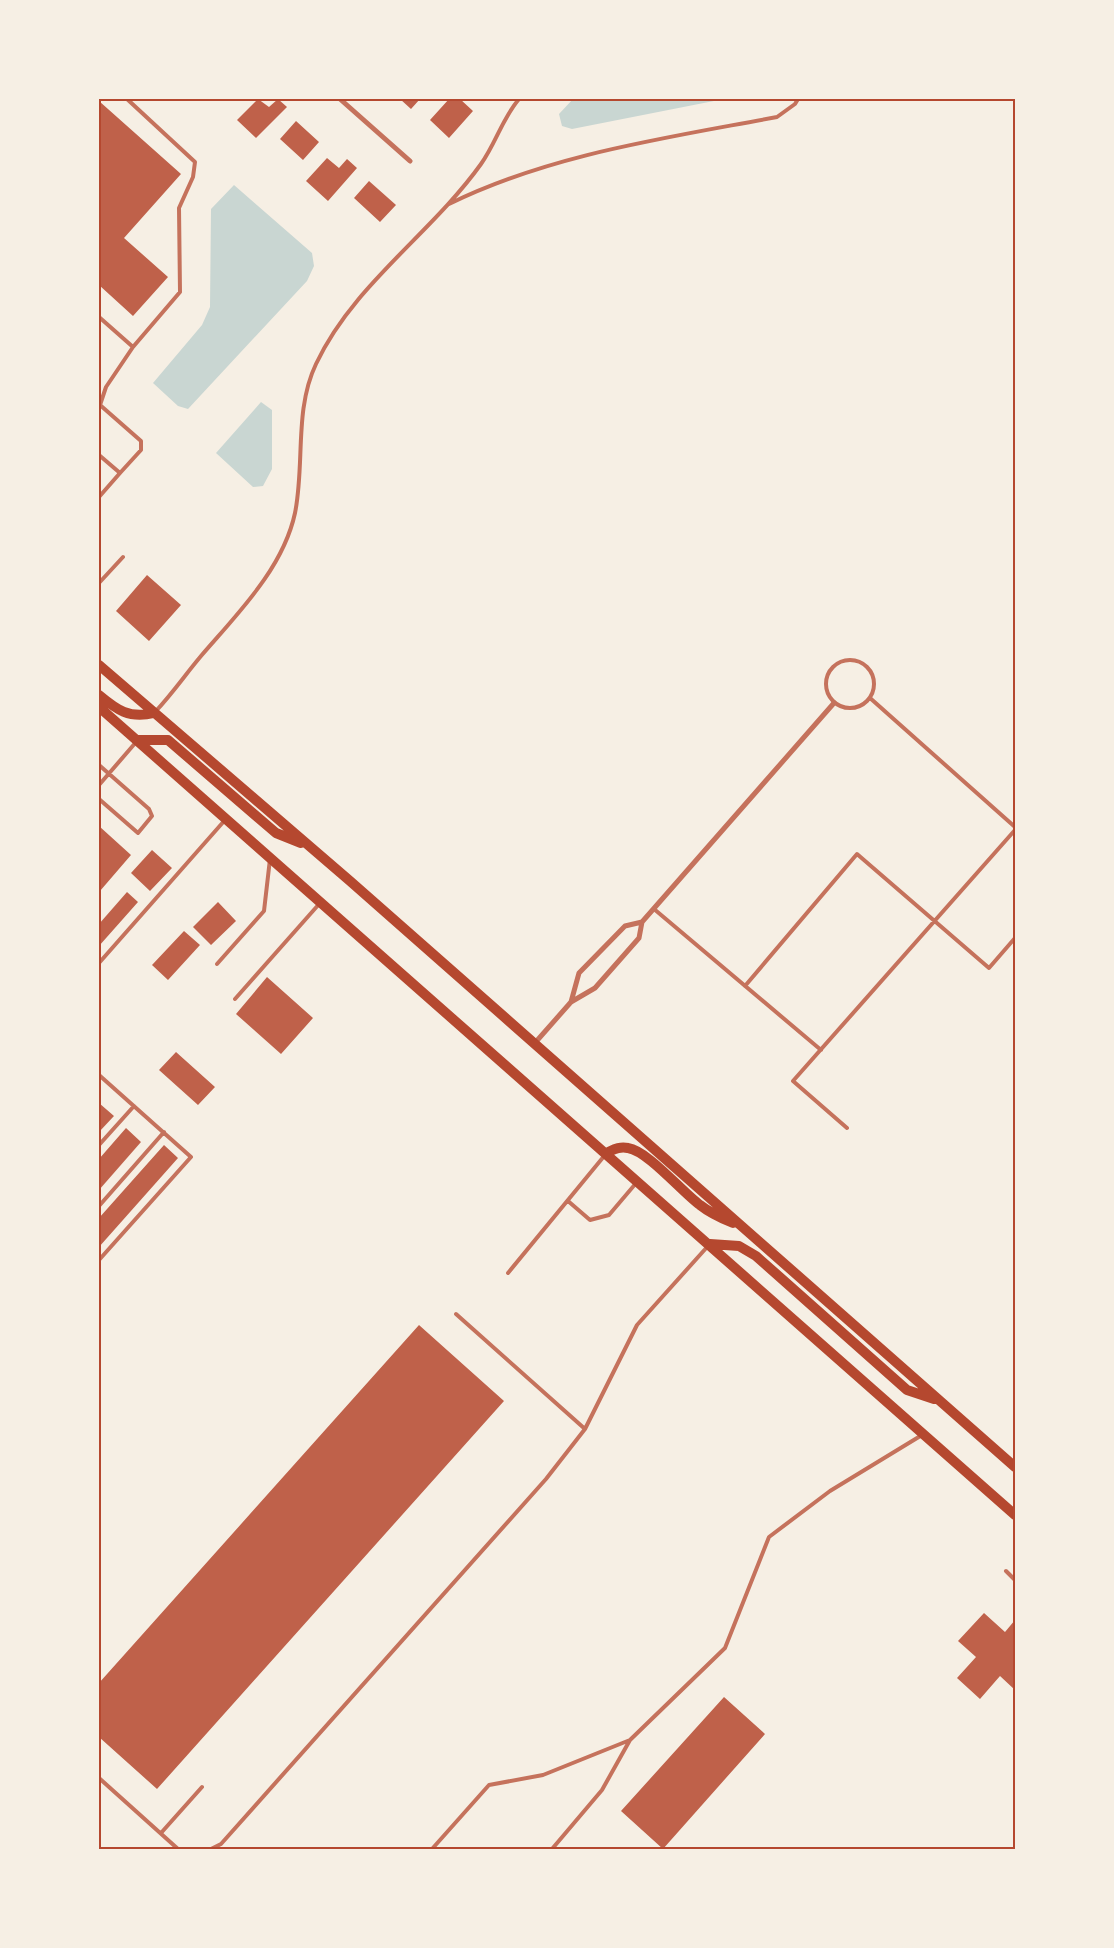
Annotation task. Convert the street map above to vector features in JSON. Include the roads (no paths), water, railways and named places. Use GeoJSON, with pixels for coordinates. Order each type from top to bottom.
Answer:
{"type":"FeatureCollection","features":[{"type":"Feature","properties":{"kind":"main road"},"geometry":{"type":"LineString","coordinates":[[99,665],[309,846],[1015,1467]]}},
{"type":"Feature","properties":{"kind":"main road"},"geometry":{"type":"LineString","coordinates":[[99,695],[116,709],[139,717],[154,713]]}},
{"type":"Feature","properties":{"kind":"main road"},"geometry":{"type":"LineString","coordinates":[[99,707],[139,740],[1015,1515]]}},
{"type":"Feature","properties":{"kind":"main road"},"geometry":{"type":"LineString","coordinates":[[139,740],[168,740],[276,833],[309,846]]}},
{"type":"Feature","properties":{"kind":"main road"},"geometry":{"type":"LineString","coordinates":[[606,1153],[618,1148],[630,1148],[647,1159],[699,1204],[720,1218],[741,1226]]}},
{"type":"Feature","properties":{"kind":"main road"},"geometry":{"type":"LineString","coordinates":[[710,1244],[739,1246],[756,1256],[906,1390],[940,1401]]}},
{"type":"Feature","properties":{"kind":"street"},"geometry":{"type":"LineString","coordinates":[[340,99],[410,161]]}},
{"type":"Feature","properties":{"kind":"street"},"geometry":{"type":"LineString","coordinates":[[534,1044],[571,1002],[595,988],[639,938],[642,922],[834,703]]}},
{"type":"Feature","properties":{"kind":"street"},"geometry":{"type":"LineString","coordinates":[[571,1002],[579,973],[625,926],[642,922]]}},
{"type":"Feature","properties":{"kind":"lane"},"geometry":{"type":"LineString","coordinates":[[99,497],[141,450],[141,441],[100,405],[106,387],[133,347],[180,292],[179,208],[193,177],[195,162],[127,99]]}},
{"type":"Feature","properties":{"kind":"lane"},"geometry":{"type":"LineString","coordinates":[[154,713],[243,607],[282,553],[295,513],[305,399],[315,365],[327,343],[344,317],[447,205],[482,163],[501,123],[519,99]]}},
{"type":"Feature","properties":{"kind":"lane"},"geometry":{"type":"LineString","coordinates":[[447,205],[488,185],[550,164],[777,117],[795,104],[798,99]]}},
{"type":"Feature","properties":{"kind":"lane"},"geometry":{"type":"LineString","coordinates":[[99,317],[133,347]]}},
{"type":"Feature","properties":{"kind":"lane"},"geometry":{"type":"LineString","coordinates":[[99,455],[120,474]]}},
{"type":"Feature","properties":{"kind":"lane"},"geometry":{"type":"LineString","coordinates":[[99,583],[123,557]]}},
{"type":"Feature","properties":{"kind":"lane"},"geometry":{"type":"LineString","coordinates":[[846,660],[854,660],[868,668],[874,682],[870,698],[857,707],[849,709],[834,703],[826,690],[825,682],[832,667],[846,660]]}},
{"type":"Feature","properties":{"kind":"lane"},"geometry":{"type":"LineString","coordinates":[[846,1128],[793,1081],[1015,828],[870,698]]}},
{"type":"Feature","properties":{"kind":"lane"},"geometry":{"type":"LineString","coordinates":[[99,785],[139,740]]}},
{"type":"Feature","properties":{"kind":"lane"},"geometry":{"type":"LineString","coordinates":[[99,766],[149,809],[152,816],[138,833],[99,799]]}},
{"type":"Feature","properties":{"kind":"lane"},"geometry":{"type":"LineString","coordinates":[[99,963],[227,818]]}},
{"type":"Feature","properties":{"kind":"lane"},"geometry":{"type":"LineString","coordinates":[[744,986],[857,854],[989,968],[1015,938]]}},
{"type":"Feature","properties":{"kind":"lane"},"geometry":{"type":"LineString","coordinates":[[216,964],[264,911],[270,857]]}},
{"type":"Feature","properties":{"kind":"lane"},"geometry":{"type":"LineString","coordinates":[[234,999],[321,901]]}},
{"type":"Feature","properties":{"kind":"lane"},"geometry":{"type":"LineString","coordinates":[[654,909],[821,1050]]}},
{"type":"Feature","properties":{"kind":"lane"},"geometry":{"type":"LineString","coordinates":[[99,1074],[190,1157],[99,1260]]}},
{"type":"Feature","properties":{"kind":"lane"},"geometry":{"type":"LineString","coordinates":[[99,1084],[104,1079]]}},
{"type":"Feature","properties":{"kind":"lane"},"geometry":{"type":"LineString","coordinates":[[99,1145],[134,1106]]}},
{"type":"Feature","properties":{"kind":"lane"},"geometry":{"type":"LineString","coordinates":[[99,1206],[164,1132]]}},
{"type":"Feature","properties":{"kind":"lane"},"geometry":{"type":"LineString","coordinates":[[508,1273],[606,1153]]}},
{"type":"Feature","properties":{"kind":"lane"},"geometry":{"type":"LineString","coordinates":[[568,1201],[590,1220],[609,1215],[638,1181]]}},
{"type":"Feature","properties":{"kind":"lane"},"geometry":{"type":"LineString","coordinates":[[211,1849],[221,1844],[546,1479],[584,1429],[637,1325],[710,1244]]}},
{"type":"Feature","properties":{"kind":"lane"},"geometry":{"type":"LineString","coordinates":[[456,1314],[584,1429]]}},
{"type":"Feature","properties":{"kind":"lane"},"geometry":{"type":"LineString","coordinates":[[552,1849],[602,1790],[630,1740],[725,1648],[769,1537],[830,1491],[924,1434]]}},
{"type":"Feature","properties":{"kind":"lane"},"geometry":{"type":"LineString","coordinates":[[1006,1571],[1015,1580]]}},
{"type":"Feature","properties":{"kind":"lane"},"geometry":{"type":"LineString","coordinates":[[432,1849],[489,1785],[543,1775],[630,1740]]}},
{"type":"Feature","properties":{"kind":"lane"},"geometry":{"type":"LineString","coordinates":[[99,1778],[178,1849]]}},
{"type":"Feature","properties":{"kind":"lane"},"geometry":{"type":"LineString","coordinates":[[161,1833],[202,1787]]}}]}
